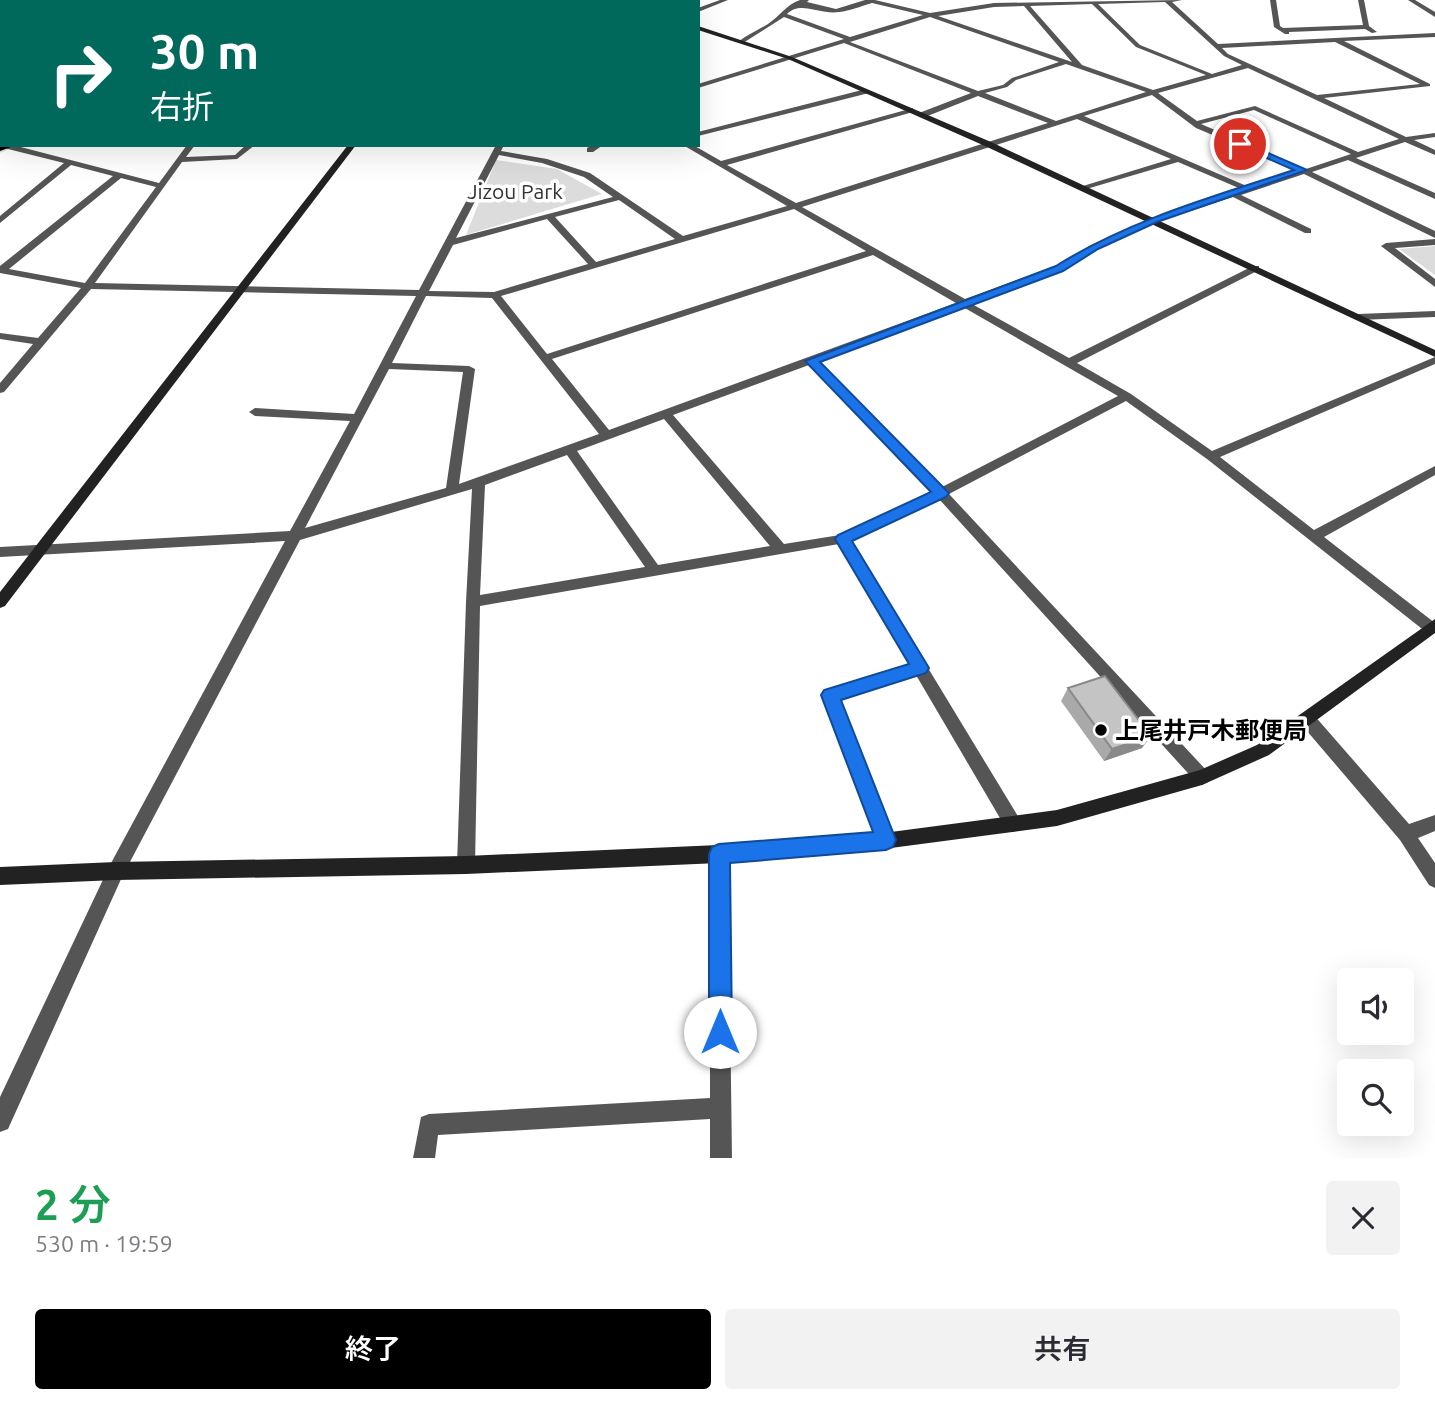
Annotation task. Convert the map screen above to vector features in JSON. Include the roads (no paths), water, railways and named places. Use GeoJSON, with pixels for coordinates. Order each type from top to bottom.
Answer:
{"type":"FeatureCollection","features":[{"type":"Feature","properties":{"kind":"street"},"geometry":{"type":"LineString","coordinates":[[700,9],[726,0]]}},
{"type":"Feature","properties":{"kind":"street"},"geometry":{"type":"LineString","coordinates":[[741,42],[783,15],[789,6],[804,1],[836,11],[870,0],[930,15],[1153,92],[1196,123],[1302,170],[1435,235]]}},
{"type":"Feature","properties":{"kind":"street"},"geometry":{"type":"LineString","coordinates":[[1166,0],[1226,55],[1435,153]]}},
{"type":"Feature","properties":{"kind":"street"},"geometry":{"type":"LineString","coordinates":[[700,85],[930,15],[992,2],[1025,4],[1179,0]]}},
{"type":"Feature","properties":{"kind":"street"},"geometry":{"type":"LineString","coordinates":[[1273,0],[1277,27],[1300,42]]}},
{"type":"Feature","properties":{"kind":"street"},"geometry":{"type":"LineString","coordinates":[[1361,0],[1366,27]]}},
{"type":"Feature","properties":{"kind":"street"},"geometry":{"type":"LineString","coordinates":[[1411,0],[1435,15]]}},
{"type":"Feature","properties":{"kind":"street"},"geometry":{"type":"LineString","coordinates":[[1093,2],[1138,46],[1209,74]]}},
{"type":"Feature","properties":{"kind":"street"},"geometry":{"type":"LineString","coordinates":[[1025,4],[1079,66]]}},
{"type":"Feature","properties":{"kind":"street"},"geometry":{"type":"LineString","coordinates":[[783,15],[1055,122]]}},
{"type":"Feature","properties":{"kind":"street"},"geometry":{"type":"LineString","coordinates":[[1281,30],[1366,27],[1382,37]]}},
{"type":"Feature","properties":{"kind":"street"},"geometry":{"type":"LineString","coordinates":[[700,30],[790,58],[988,144],[1435,354]]}},
{"type":"Feature","properties":{"kind":"street"},"geometry":{"type":"LineString","coordinates":[[1216,46],[1435,35]]}},
{"type":"Feature","properties":{"kind":"street"},"geometry":{"type":"LineString","coordinates":[[1335,40],[1431,87]]}},
{"type":"Feature","properties":{"kind":"street"},"geometry":{"type":"LineString","coordinates":[[922,115],[1065,62]]}},
{"type":"Feature","properties":{"kind":"street"},"geometry":{"type":"LineString","coordinates":[[0,270],[88,286],[495,295],[796,206],[1209,74],[1247,66]]}},
{"type":"Feature","properties":{"kind":"street"},"geometry":{"type":"LineString","coordinates":[[700,74],[719,79]]}},
{"type":"Feature","properties":{"kind":"street"},"geometry":{"type":"LineString","coordinates":[[1315,97],[1431,87]]}},
{"type":"Feature","properties":{"kind":"street"},"geometry":{"type":"LineString","coordinates":[[700,133],[866,91]]}},
{"type":"Feature","properties":{"kind":"street"},"geometry":{"type":"LineString","coordinates":[[1196,123],[1255,108],[1357,153]]}},
{"type":"Feature","properties":{"kind":"street"},"geometry":{"type":"LineString","coordinates":[[721,164],[910,110]]}},
{"type":"Feature","properties":{"kind":"street"},"geometry":{"type":"LineString","coordinates":[[1077,116],[1248,189]]}},
{"type":"Feature","properties":{"kind":"street"},"geometry":{"type":"LineString","coordinates":[[0,552],[295,536],[452,491],[570,450],[1059,268],[1094,247],[1154,220],[1347,156],[1406,139],[1435,135]]}},
{"type":"Feature","properties":{"kind":"street"},"geometry":{"type":"LineString","coordinates":[[6,147],[161,186]]}},
{"type":"Feature","properties":{"kind":"street"},"geometry":{"type":"LineString","coordinates":[[1,389],[88,286],[190,147]]}},
{"type":"Feature","properties":{"kind":"street"},"geometry":{"type":"LineString","coordinates":[[182,160],[237,157],[249,147]]}},
{"type":"Feature","properties":{"kind":"street"},"geometry":{"type":"LineString","coordinates":[[0,601],[350,147]]}},
{"type":"Feature","properties":{"kind":"street"},"geometry":{"type":"LineString","coordinates":[[590,150],[595,147]]}},
{"type":"Feature","properties":{"kind":"street"},"geometry":{"type":"LineString","coordinates":[[0,876],[116,871],[466,865],[719,854],[886,840],[1057,818],[1202,777],[1263,750],[1433,626],[1211,456],[1127,396],[691,147]]}},
{"type":"Feature","properties":{"kind":"street"},"geometry":{"type":"LineString","coordinates":[[0,1121],[116,871],[358,418],[498,148],[587,175],[681,239]]}},
{"type":"Feature","properties":{"kind":"street"},"geometry":{"type":"LineString","coordinates":[[1347,156],[1435,196]]}},
{"type":"Feature","properties":{"kind":"street"},"geometry":{"type":"LineString","coordinates":[[1086,188],[1179,159]]}},
{"type":"Feature","properties":{"kind":"street"},"geometry":{"type":"LineString","coordinates":[[0,220],[69,163]]}},
{"type":"Feature","properties":{"kind":"street"},"geometry":{"type":"LineString","coordinates":[[0,270],[118,176]]}},
{"type":"Feature","properties":{"kind":"street"},"geometry":{"type":"LineString","coordinates":[[1233,194],[1308,231]]}},
{"type":"Feature","properties":{"kind":"street"},"geometry":{"type":"LineString","coordinates":[[448,243],[622,197]]}},
{"type":"Feature","properties":{"kind":"street"},"geometry":{"type":"LineString","coordinates":[[549,216],[594,265]]}},
{"type":"Feature","properties":{"kind":"street"},"geometry":{"type":"LineString","coordinates":[[1435,242],[1386,246],[1435,284]]}},
{"type":"Feature","properties":{"kind":"street"},"geometry":{"type":"LineString","coordinates":[[545,358],[876,251]]}},
{"type":"Feature","properties":{"kind":"street"},"geometry":{"type":"LineString","coordinates":[[1070,362],[1256,268]]}},
{"type":"Feature","properties":{"kind":"street"},"geometry":{"type":"LineString","coordinates":[[495,295],[607,436]]}},
{"type":"Feature","properties":{"kind":"street"},"geometry":{"type":"LineString","coordinates":[[1359,317],[1435,314]]}},
{"type":"Feature","properties":{"kind":"street"},"geometry":{"type":"LineString","coordinates":[[0,336],[41,342]]}},
{"type":"Feature","properties":{"kind":"street"},"geometry":{"type":"LineString","coordinates":[[1211,456],[1435,359]]}},
{"type":"Feature","properties":{"kind":"street"},"geometry":{"type":"LineString","coordinates":[[811,361],[941,493],[1202,777]]}},
{"type":"Feature","properties":{"kind":"street"},"geometry":{"type":"LineString","coordinates":[[385,366],[469,369],[452,491]]}},
{"type":"Feature","properties":{"kind":"street"},"geometry":{"type":"LineString","coordinates":[[472,602],[843,539],[941,493],[1127,396]]}},
{"type":"Feature","properties":{"kind":"street"},"geometry":{"type":"LineString","coordinates":[[256,412],[358,418]]}},
{"type":"Feature","properties":{"kind":"street"},"geometry":{"type":"LineString","coordinates":[[666,414],[780,549]]}},
{"type":"Feature","properties":{"kind":"street"},"geometry":{"type":"LineString","coordinates":[[570,450],[655,571]]}},
{"type":"Feature","properties":{"kind":"street"},"geometry":{"type":"LineString","coordinates":[[1314,536],[1435,470]]}},
{"type":"Feature","properties":{"kind":"street"},"geometry":{"type":"LineString","coordinates":[[466,865],[472,602],[479,483]]}},
{"type":"Feature","properties":{"kind":"street"},"geometry":{"type":"LineString","coordinates":[[843,539],[1013,824]]}},
{"type":"Feature","properties":{"kind":"street"},"geometry":{"type":"LineString","coordinates":[[886,840],[830,695],[920,668]]}},
{"type":"Feature","properties":{"kind":"street"},"geometry":{"type":"LineString","coordinates":[[1307,719],[1406,834],[1435,879]]}},
{"type":"Feature","properties":{"kind":"street"},"geometry":{"type":"LineString","coordinates":[[1406,834],[1435,823]]}},
{"type":"Feature","properties":{"kind":"street"},"geometry":{"type":"LineString","coordinates":[[719,854],[721,1158]]}},
{"type":"Feature","properties":{"kind":"street"},"geometry":{"type":"LineString","coordinates":[[424,1158],[429,1125],[720,1108]]}},
{"type":"Feature","properties":{"kind":"place","name":"上尾井戸木郵便局"},"geometry":{"type":"Point","coordinates":[1101,730]}},
{"type":"Feature","properties":{"kind":"park label","name":"Jizou Park"},"geometry":{"type":"Point","coordinates":[515,191]}}]}
